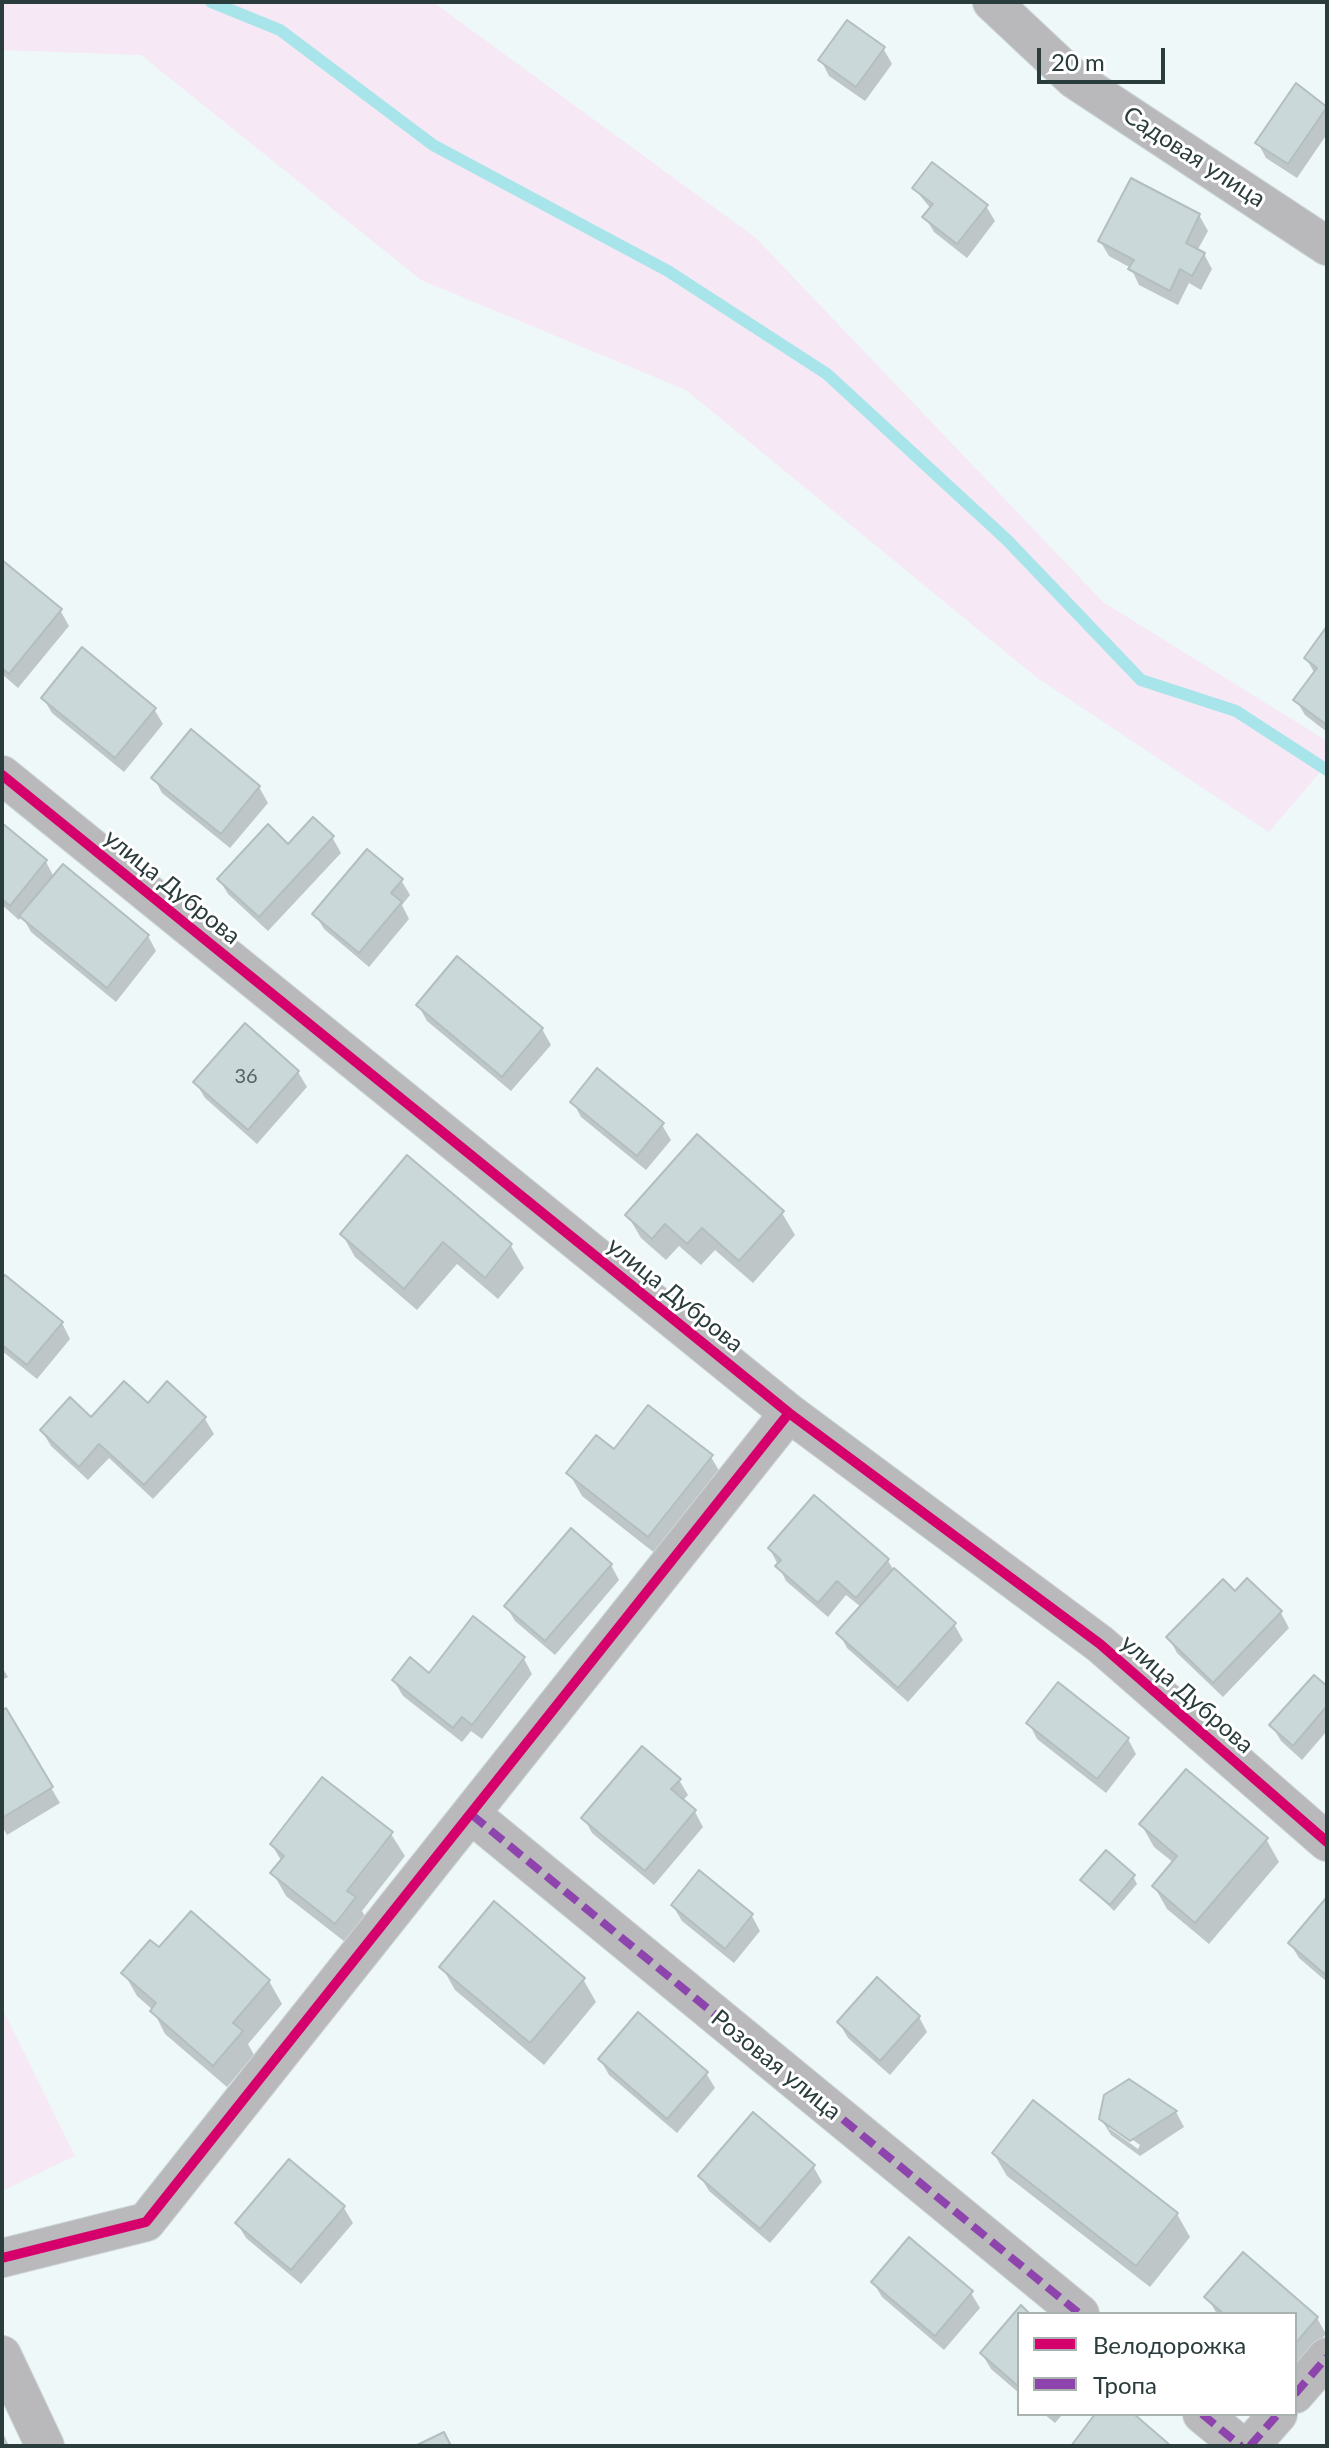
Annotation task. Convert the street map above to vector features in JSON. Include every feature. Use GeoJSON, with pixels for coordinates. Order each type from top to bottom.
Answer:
{"type":"FeatureCollection","features":[{"type":"Feature","properties":{"kind":"street","name":"Садовая улица"},"geometry":{"type":"LineString","coordinates":[[992,2],[1074,79],[1327,246]]}},
{"type":"Feature","properties":{"kind":"street","name":"улица Дуброва"},"geometry":{"type":"LineString","coordinates":[[2,775],[789,1413],[1100,1644],[1327,1842]]}},
{"type":"Feature","properties":{"kind":"street"},"geometry":{"type":"LineString","coordinates":[[2,2258],[146,2222],[789,1413]]}},
{"type":"Feature","properties":{"kind":"street","name":"Розовая улица"},"geometry":{"type":"LineString","coordinates":[[472,1815],[1078,2312]]}},
{"type":"Feature","properties":{"kind":"street"},"geometry":{"type":"LineString","coordinates":[[2,2355],[45,2446]]}},
{"type":"Feature","properties":{"kind":"street"},"geometry":{"type":"LineString","coordinates":[[1297,2392],[1327,2357]]}},
{"type":"Feature","properties":{"kind":"street"},"geometry":{"type":"LineString","coordinates":[[1204,2416],[1241,2446]]}},
{"type":"Feature","properties":{"kind":"street"},"geometry":{"type":"LineString","coordinates":[[1250,2446],[1276,2416]]}},
{"type":"Feature","properties":{"kind":"shaded area"},"geometry":{"type":"Polygon","coordinates":[[[2,2],[433,2],[756,238],[1103,602],[1327,741],[1327,764],[1269,832],[1036,677],[686,390],[421,280],[141,55],[2,50],[2,2]]]}},
{"type":"Feature","properties":{"kind":"shaded area"},"geometry":{"type":"Polygon","coordinates":[[[2,2008],[75,2156],[2,2191],[2,2008]]]}},
{"type":"Feature","properties":{"kind":"building"},"geometry":{"type":"Polygon","coordinates":[[[847,20],[885,47],[856,87],[818,60],[847,20]]]}},
{"type":"Feature","properties":{"kind":"building"},"geometry":{"type":"Polygon","coordinates":[[[1296,83],[1327,107],[1288,164],[1255,143],[1296,83]]]}},
{"type":"Feature","properties":{"kind":"building"},"geometry":{"type":"Polygon","coordinates":[[[932,162],[988,205],[957,244],[922,217],[933,204],[912,188],[932,162]]]}},
{"type":"Feature","properties":{"kind":"building"},"geometry":{"type":"Polygon","coordinates":[[[1131,178],[1200,214],[1186,243],[1205,253],[1192,276],[1180,269],[1170,291],[1128,269],[1134,260],[1098,241],[1131,178]]]}},
{"type":"Feature","properties":{"kind":"building"},"geometry":{"type":"Polygon","coordinates":[[[2,560],[62,609],[9,674],[2,668],[2,560]]]}},
{"type":"Feature","properties":{"kind":"building"},"geometry":{"type":"Polygon","coordinates":[[[1327,626],[1327,725],[1293,700],[1317,668],[1304,658],[1327,626]]]}},
{"type":"Feature","properties":{"kind":"building"},"geometry":{"type":"Polygon","coordinates":[[[82,647],[156,708],[115,758],[41,698],[82,647]]]}},
{"type":"Feature","properties":{"kind":"building"},"geometry":{"type":"Polygon","coordinates":[[[191,729],[260,786],[221,834],[151,778],[191,729]]]}},
{"type":"Feature","properties":{"kind":"building"},"geometry":{"type":"Polygon","coordinates":[[[313,817],[334,836],[259,917],[217,879],[268,824],[288,844],[313,817]]]}},
{"type":"Feature","properties":{"kind":"building"},"geometry":{"type":"Polygon","coordinates":[[[2,823],[47,860],[10,906],[2,899],[2,823]]]}},
{"type":"Feature","properties":{"kind":"building"},"geometry":{"type":"Polygon","coordinates":[[[367,849],[403,879],[391,893],[402,902],[359,953],[312,914],[367,849]]]}},
{"type":"Feature","properties":{"kind":"building"},"geometry":{"type":"Polygon","coordinates":[[[63,864],[149,935],[107,988],[19,916],[63,864]]]}},
{"type":"Feature","properties":{"kind":"building"},"geometry":{"type":"Polygon","coordinates":[[[457,956],[543,1028],[502,1077],[416,1005],[457,956]]]}},
{"type":"Feature","properties":{"kind":"building"},"geometry":{"type":"Polygon","coordinates":[[[245,1023],[299,1071],[248,1130],[193,1082],[245,1023]]]}},
{"type":"Feature","properties":{"kind":"building"},"geometry":{"type":"Polygon","coordinates":[[[597,1068],[664,1123],[637,1156],[570,1102],[597,1068]]]}},
{"type":"Feature","properties":{"kind":"building"},"geometry":{"type":"Polygon","coordinates":[[[697,1134],[784,1211],[739,1261],[702,1228],[687,1244],[665,1224],[652,1239],[625,1215],[697,1134]]]}},
{"type":"Feature","properties":{"kind":"building"},"geometry":{"type":"Polygon","coordinates":[[[407,1155],[512,1244],[485,1278],[443,1242],[404,1289],[340,1234],[407,1155]]]}},
{"type":"Feature","properties":{"kind":"building"},"geometry":{"type":"Polygon","coordinates":[[[5,1275],[63,1322],[27,1365],[2,1345],[2,1278],[5,1275]]]}},
{"type":"Feature","properties":{"kind":"building"},"geometry":{"type":"Polygon","coordinates":[[[124,1381],[148,1403],[167,1381],[206,1417],[144,1485],[99,1444],[79,1467],[40,1430],[70,1397],[91,1417],[124,1381]]]}},
{"type":"Feature","properties":{"kind":"building"},"geometry":{"type":"Polygon","coordinates":[[[648,1405],[713,1455],[648,1537],[566,1473],[596,1435],[614,1449],[648,1405]]]}},
{"type":"Feature","properties":{"kind":"building"},"geometry":{"type":"Polygon","coordinates":[[[814,1495],[889,1559],[856,1598],[837,1581],[818,1603],[775,1566],[781,1560],[768,1548],[814,1495]]]}},
{"type":"Feature","properties":{"kind":"building"},"geometry":{"type":"Polygon","coordinates":[[[571,1528],[612,1564],[545,1641],[504,1606],[571,1528]]]}},
{"type":"Feature","properties":{"kind":"building"},"geometry":{"type":"Polygon","coordinates":[[[894,1568],[956,1623],[898,1688],[836,1633],[894,1568]]]}},
{"type":"Feature","properties":{"kind":"building"},"geometry":{"type":"Polygon","coordinates":[[[1247,1578],[1282,1611],[1213,1683],[1166,1637],[1223,1579],[1235,1591],[1247,1578]]]}},
{"type":"Feature","properties":{"kind":"building"},"geometry":{"type":"Polygon","coordinates":[[[473,1616],[525,1657],[472,1725],[462,1717],[453,1728],[392,1680],[410,1657],[429,1673],[473,1616]]]}},
{"type":"Feature","properties":{"kind":"building"},"geometry":{"type":"Polygon","coordinates":[[[1314,1675],[1327,1686],[1327,1706],[1293,1746],[1269,1725],[1314,1675]]]}},
{"type":"Feature","properties":{"kind":"building"},"geometry":{"type":"Polygon","coordinates":[[[1058,1682],[1129,1738],[1097,1779],[1026,1723],[1058,1682]]]}},
{"type":"Feature","properties":{"kind":"building"},"geometry":{"type":"Polygon","coordinates":[[[6,1708],[53,1787],[2,1818],[2,1711],[6,1708]]]}},
{"type":"Feature","properties":{"kind":"building"},"geometry":{"type":"Polygon","coordinates":[[[642,1746],[681,1779],[671,1789],[696,1810],[645,1871],[581,1818],[642,1746]]]}},
{"type":"Feature","properties":{"kind":"building"},"geometry":{"type":"Polygon","coordinates":[[[1186,1769],[1268,1838],[1195,1923],[1152,1886],[1177,1856],[1139,1824],[1186,1769]]]}},
{"type":"Feature","properties":{"kind":"building"},"geometry":{"type":"Polygon","coordinates":[[[322,1777],[393,1832],[347,1891],[356,1897],[335,1924],[270,1873],[284,1856],[270,1844],[322,1777]]]}},
{"type":"Feature","properties":{"kind":"building"},"geometry":{"type":"Polygon","coordinates":[[[1106,1850],[1135,1875],[1110,1905],[1080,1880],[1106,1850]]]}},
{"type":"Feature","properties":{"kind":"building"},"geometry":{"type":"Polygon","coordinates":[[[699,1870],[753,1914],[725,1949],[671,1905],[699,1870]]]}},
{"type":"Feature","properties":{"kind":"building"},"geometry":{"type":"Polygon","coordinates":[[[1327,1897],[1327,1976],[1288,1943],[1327,1897]]]}},
{"type":"Feature","properties":{"kind":"building"},"geometry":{"type":"Polygon","coordinates":[[[494,1901],[585,1978],[530,2043],[439,1967],[494,1901]]]}},
{"type":"Feature","properties":{"kind":"building"},"geometry":{"type":"Polygon","coordinates":[[[191,1911],[270,1980],[233,2023],[243,2031],[213,2066],[150,2011],[156,2003],[121,1973],[150,1940],[159,1947],[191,1911]]]}},
{"type":"Feature","properties":{"kind":"building"},"geometry":{"type":"Polygon","coordinates":[[[877,1977],[920,2016],[880,2061],[837,2022],[877,1977]]]}},
{"type":"Feature","properties":{"kind":"building"},"geometry":{"type":"Polygon","coordinates":[[[638,2012],[708,2072],[667,2119],[598,2059],[638,2012]]]}},
{"type":"Feature","properties":{"kind":"building"},"geometry":{"type":"Polygon","coordinates":[[[1129,2079],[1177,2111],[1130,2141],[1099,2119],[1104,2095],[1129,2079]]]}},
{"type":"Feature","properties":{"kind":"building"},"geometry":{"type":"Polygon","coordinates":[[[1033,2100],[1178,2213],[1136,2266],[992,2153],[1033,2100]]]}},
{"type":"Feature","properties":{"kind":"building"},"geometry":{"type":"Polygon","coordinates":[[[753,2112],[815,2165],[760,2229],[698,2176],[753,2112]]]}},
{"type":"Feature","properties":{"kind":"building"},"geometry":{"type":"Polygon","coordinates":[[[289,2159],[345,2206],[291,2270],[235,2223],[289,2159]]]}},
{"type":"Feature","properties":{"kind":"building"},"geometry":{"type":"Polygon","coordinates":[[[909,2237],[973,2291],[935,2336],[871,2282],[909,2237]]]}},
{"type":"Feature","properties":{"kind":"building"},"geometry":{"type":"Polygon","coordinates":[[[1243,2252],[1318,2317],[1297,2342],[1297,2312],[1222,2312],[1204,2297],[1243,2252]]]}},
{"type":"Feature","properties":{"kind":"building"},"geometry":{"type":"Polygon","coordinates":[[[1021,2305],[1028,2312],[1017,2312],[1017,2385],[980,2353],[1021,2305]]]}},
{"type":"Feature","properties":{"kind":"building"},"geometry":{"type":"Polygon","coordinates":[[[1094,2416],[1136,2416],[1171,2446],[1071,2446],[1094,2416]]]}},
{"type":"Feature","properties":{"kind":"building"},"geometry":{"type":"Polygon","coordinates":[[[444,2432],[451,2446],[415,2446],[444,2432]]]}},
{"type":"Feature","properties":{"kind":"waterway"},"geometry":{"type":"LineString","coordinates":[[211,2],[280,30],[433,145],[668,271],[827,374],[1007,540],[1141,680],[1236,711],[1327,770]]}},
{"type":"Feature","properties":{"kind":"marked path"},"geometry":{"type":"LineString","coordinates":[[472,1815],[1078,2312]]}},
{"type":"Feature","properties":{"kind":"marked path"},"geometry":{"type":"LineString","coordinates":[[1297,2392],[1327,2357]]}},
{"type":"Feature","properties":{"kind":"marked path"},"geometry":{"type":"LineString","coordinates":[[1204,2416],[1241,2446]]}},
{"type":"Feature","properties":{"kind":"marked path"},"geometry":{"type":"LineString","coordinates":[[1250,2446],[1276,2416]]}},
{"type":"Feature","properties":{"kind":"cycle path"},"geometry":{"type":"LineString","coordinates":[[2,775],[789,1413],[1100,1644],[1327,1842]]}},
{"type":"Feature","properties":{"kind":"cycle path"},"geometry":{"type":"LineString","coordinates":[[2,2258],[146,2222],[789,1413]]}}]}
